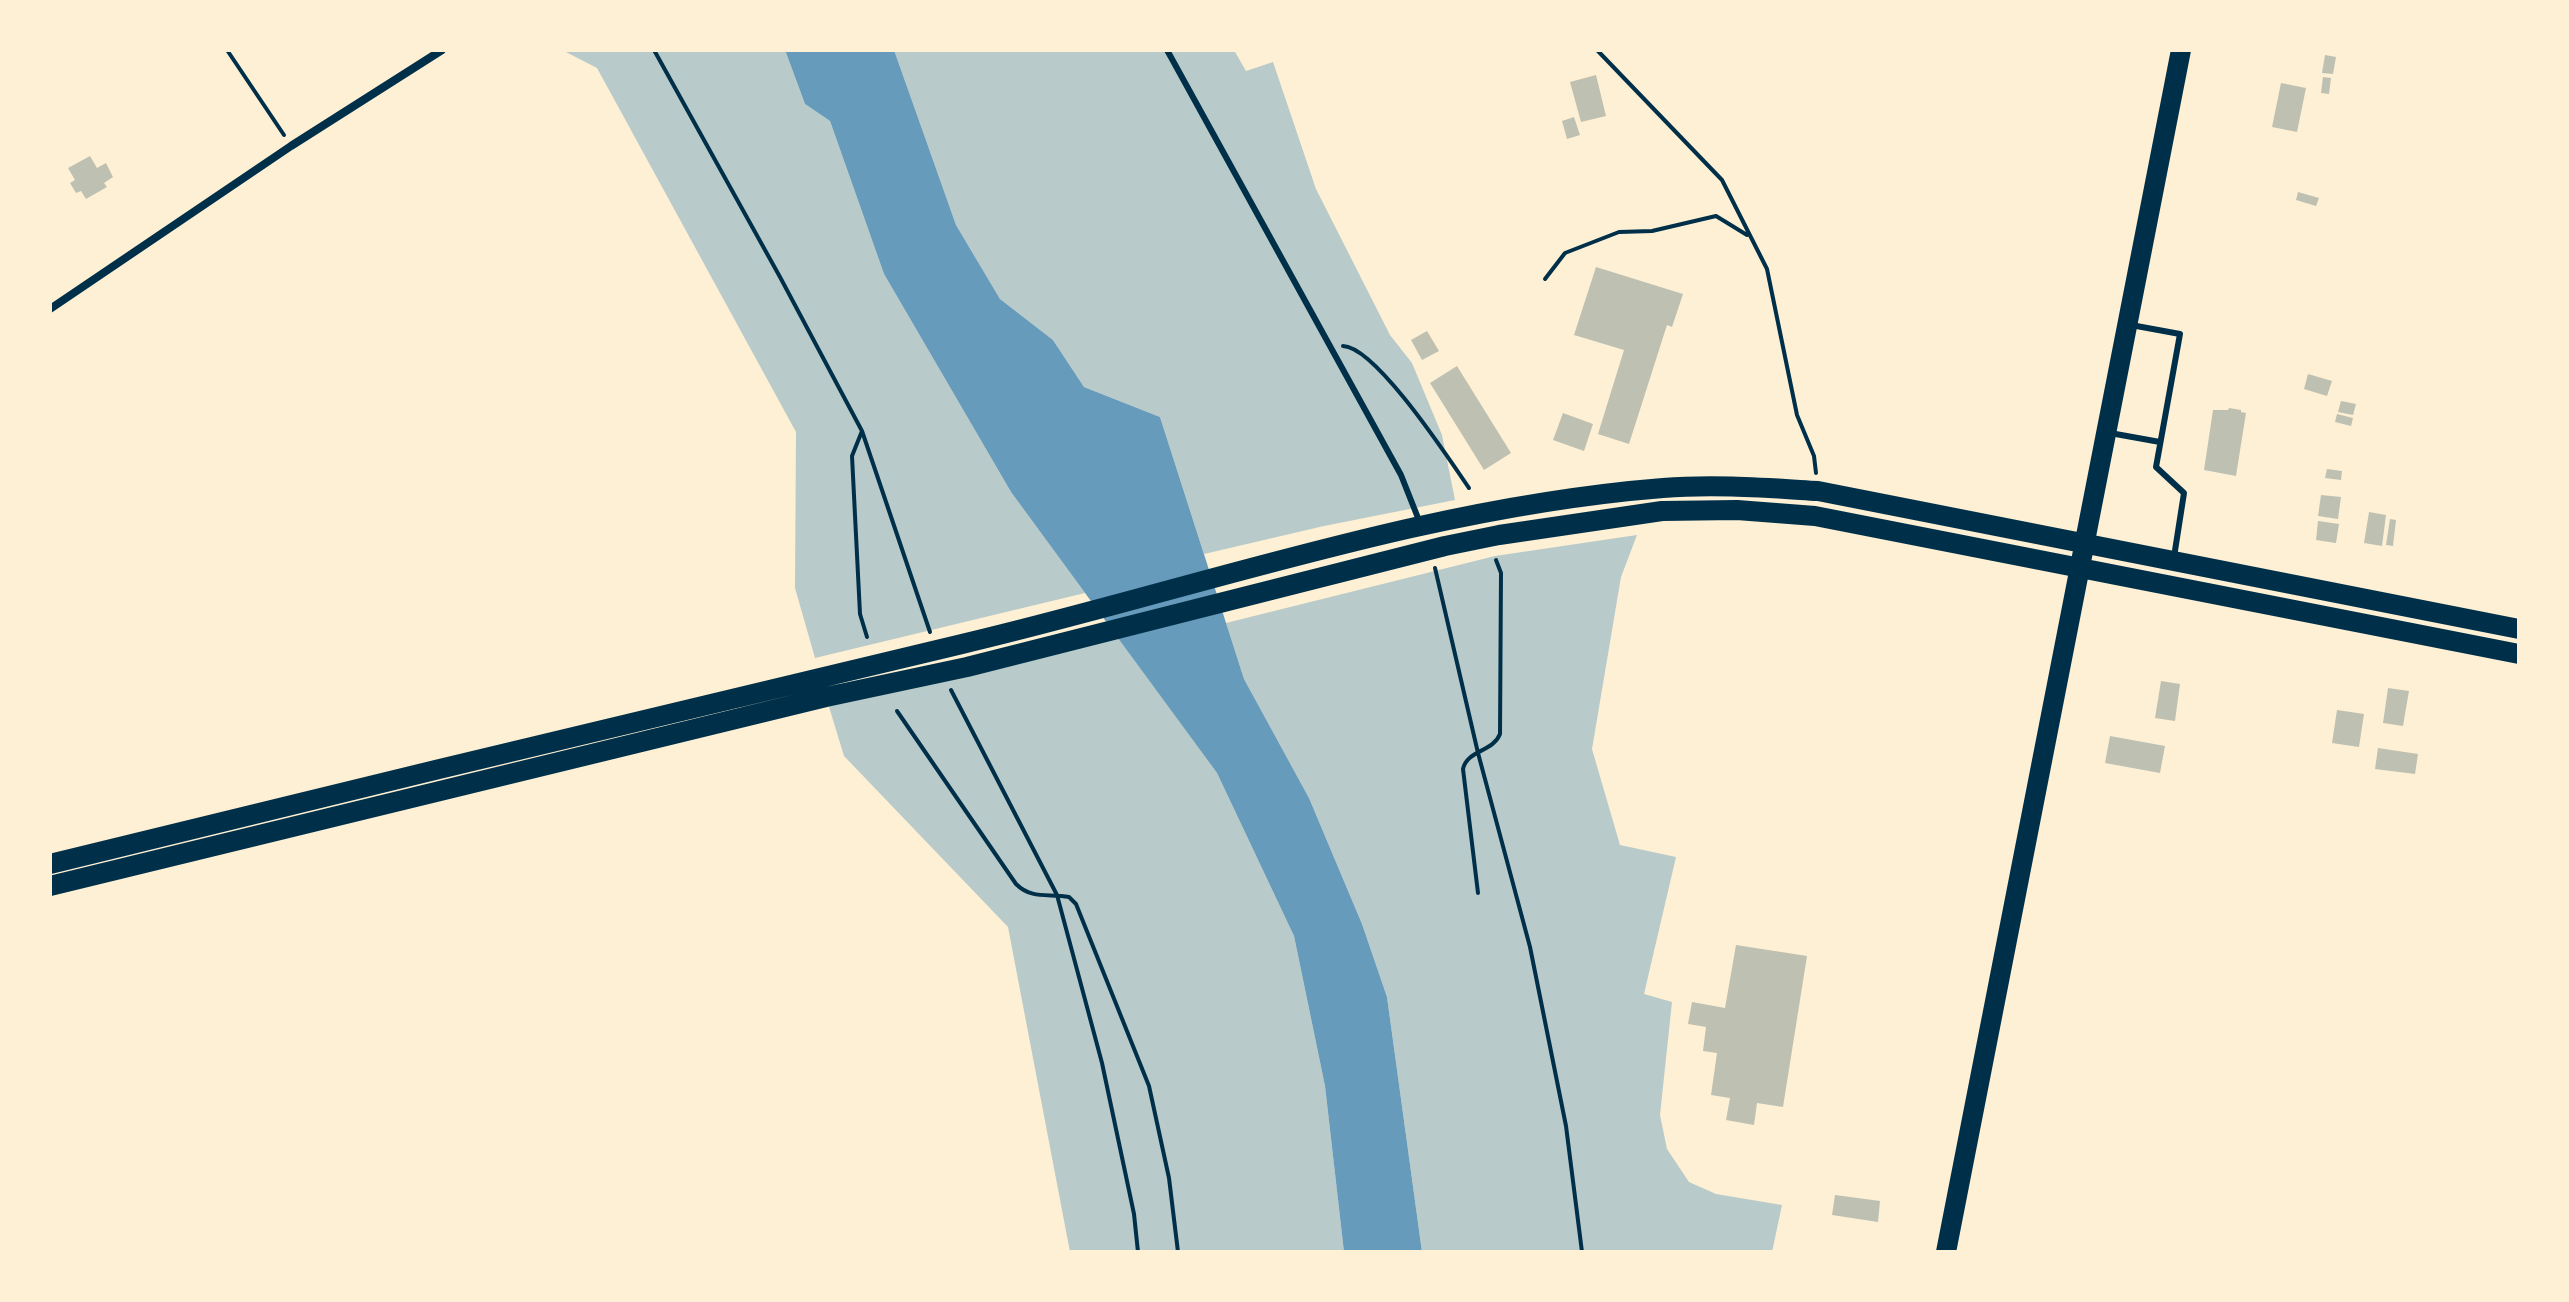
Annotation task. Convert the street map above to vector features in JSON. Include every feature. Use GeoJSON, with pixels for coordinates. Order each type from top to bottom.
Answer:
{"type":"FeatureCollection","features":[{"type":"Feature","properties":{"kind":"main road"},"geometry":{"type":"LineString","coordinates":[[1946,1252],[2181,50]]}},
{"type":"Feature","properties":{"kind":"main road"},"geometry":{"type":"LineString","coordinates":[[50,864],[960,644],[1421,526],[1530,504],[1664,488],[1732,486],[1818,491],[2519,629]]}},
{"type":"Feature","properties":{"kind":"main road"},"geometry":{"type":"LineString","coordinates":[[50,886],[826,697],[967,667],[1397,558],[1499,535],[1662,511],[1737,510],[1815,516],[2519,654]]}},
{"type":"Feature","properties":{"kind":"street"},"geometry":{"type":"LineString","coordinates":[[50,309],[291,146],[442,50]]}},
{"type":"Feature","properties":{"kind":"lane"},"geometry":{"type":"LineString","coordinates":[[1167,50],[1401,475],[1421,526]]}},
{"type":"Feature","properties":{"kind":"lane"},"geometry":{"type":"LineString","coordinates":[[2127,325],[2180,334],[2156,467],[2184,493],[2173,561]]}},
{"type":"Feature","properties":{"kind":"lane"},"geometry":{"type":"LineString","coordinates":[[2107,432],[2160,442]]}},
{"type":"Feature","properties":{"kind":"path"},"geometry":{"type":"LineString","coordinates":[[227,50],[291,146]]}},
{"type":"Feature","properties":{"kind":"path"},"geometry":{"type":"LineString","coordinates":[[654,50],[862,431],[936,649]]}},
{"type":"Feature","properties":{"kind":"path"},"geometry":{"type":"LineString","coordinates":[[1597,50],[1722,180],[1767,269],[1797,415],[1814,456],[1818,491]]}},
{"type":"Feature","properties":{"kind":"path"},"geometry":{"type":"LineString","coordinates":[[1545,279],[1565,253],[1619,232],[1652,231],[1716,216],[1749,237]]}},
{"type":"Feature","properties":{"kind":"path"},"geometry":{"type":"LineString","coordinates":[[1332,350],[1346,346],[1363,355],[1401,394],[1469,488]]}},
{"type":"Feature","properties":{"kind":"path"},"geometry":{"type":"LineString","coordinates":[[862,431],[852,456],[860,614],[867,637]]}},
{"type":"Feature","properties":{"kind":"path"},"geometry":{"type":"LineString","coordinates":[[1431,551],[1478,753],[1530,947],[1566,1126],[1582,1252]]}},
{"type":"Feature","properties":{"kind":"path"},"geometry":{"type":"LineString","coordinates":[[1478,893],[1463,769],[1465,761],[1491,746],[1500,734],[1501,573],[1496,560]]}},
{"type":"Feature","properties":{"kind":"path"},"geometry":{"type":"LineString","coordinates":[[943,671],[960,710],[1057,895],[1102,1063],[1134,1214],[1138,1252]]}},
{"type":"Feature","properties":{"kind":"path"},"geometry":{"type":"LineString","coordinates":[[897,711],[1016,884],[1024,892],[1035,896],[1069,897],[1076,904],[1149,1086],[1169,1178],[1178,1252]]}},
{"type":"Feature","properties":{"kind":"shaded area"},"geometry":{"type":"Polygon","coordinates":[[[562,50],[785,50],[805,104],[830,121],[884,274],[1011,492],[1085,593],[815,658],[795,588],[796,432],[597,68],[562,50]]]}},
{"type":"Feature","properties":{"kind":"shaded area"},"geometry":{"type":"Polygon","coordinates":[[[894,50],[1234,50],[1246,71],[1273,62],[1316,189],[1390,335],[1412,363],[1442,435],[1455,500],[1204,554],[1160,417],[1084,387],[1053,340],[1000,299],[956,225],[894,50]]]}},
{"type":"Feature","properties":{"kind":"shaded area"},"geometry":{"type":"Polygon","coordinates":[[[1637,535],[1621,577],[1592,749],[1620,845],[1676,857],[1644,994],[1672,1002],[1660,1115],[1667,1149],[1689,1182],[1716,1194],[1782,1205],[1772,1252],[1422,1252],[1387,997],[1362,924],[1309,798],[1244,679],[1226,623],[1495,556],[1637,535]]]}},
{"type":"Feature","properties":{"kind":"shaded area"},"geometry":{"type":"Polygon","coordinates":[[[1113,630],[1217,773],[1294,936],[1325,1086],[1344,1252],[1070,1252],[1008,927],[844,756],[826,697],[1113,630]]]}},
{"type":"Feature","properties":{"kind":"water"},"geometry":{"type":"Polygon","coordinates":[[[785,50],[894,50],[956,225],[1000,299],[1053,340],[1084,387],[1160,417],[1244,679],[1309,798],[1362,924],[1387,997],[1422,1252],[1344,1252],[1325,1086],[1294,936],[1217,773],[1011,492],[884,274],[830,121],[805,104],[785,50]]]}},
{"type":"Feature","properties":{"kind":"building"},"geometry":{"type":"Polygon","coordinates":[[[2325,55],[2336,57],[2333,74],[2322,73],[2325,55]]]}},
{"type":"Feature","properties":{"kind":"building"},"geometry":{"type":"Polygon","coordinates":[[[1596,75],[1606,116],[1581,122],[1570,82],[1596,75]]]}},
{"type":"Feature","properties":{"kind":"building"},"geometry":{"type":"Polygon","coordinates":[[[2323,77],[2331,78],[2329,94],[2321,93],[2323,77]]]}},
{"type":"Feature","properties":{"kind":"building"},"geometry":{"type":"Polygon","coordinates":[[[2281,83],[2306,88],[2297,132],[2272,127],[2281,83]]]}},
{"type":"Feature","properties":{"kind":"building"},"geometry":{"type":"Polygon","coordinates":[[[1574,117],[1580,135],[1567,139],[1562,121],[1574,117]]]}},
{"type":"Feature","properties":{"kind":"building"},"geometry":{"type":"Polygon","coordinates":[[[90,156],[97,168],[106,163],[113,177],[104,183],[107,187],[86,199],[81,191],[76,193],[70,183],[75,180],[68,168],[90,156]]]}},
{"type":"Feature","properties":{"kind":"building"},"geometry":{"type":"Polygon","coordinates":[[[2298,192],[2319,198],[2316,206],[2296,200],[2298,192]]]}},
{"type":"Feature","properties":{"kind":"building"},"geometry":{"type":"Polygon","coordinates":[[[1596,267],[1683,294],[1672,327],[1667,325],[1629,444],[1598,434],[1624,350],[1574,335],[1596,267]]]}},
{"type":"Feature","properties":{"kind":"building"},"geometry":{"type":"Polygon","coordinates":[[[1427,331],[1439,351],[1422,360],[1411,340],[1427,331]]]}},
{"type":"Feature","properties":{"kind":"building"},"geometry":{"type":"Polygon","coordinates":[[[1457,366],[1511,453],[1484,470],[1430,383],[1457,366]]]}},
{"type":"Feature","properties":{"kind":"building"},"geometry":{"type":"Polygon","coordinates":[[[2308,374],[2332,381],[2327,396],[2304,389],[2308,374]]]}},
{"type":"Feature","properties":{"kind":"building"},"geometry":{"type":"Polygon","coordinates":[[[2341,401],[2356,404],[2353,415],[2338,412],[2341,401]]]}},
{"type":"Feature","properties":{"kind":"building"},"geometry":{"type":"Polygon","coordinates":[[[2229,408],[2246,413],[2236,476],[2204,470],[2213,410],[2229,408]]]}},
{"type":"Feature","properties":{"kind":"building"},"geometry":{"type":"Polygon","coordinates":[[[1563,413],[1593,424],[1584,451],[1553,440],[1563,413]]]}},
{"type":"Feature","properties":{"kind":"building"},"geometry":{"type":"Polygon","coordinates":[[[2337,414],[2353,418],[2351,426],[2335,422],[2337,414]]]}},
{"type":"Feature","properties":{"kind":"building"},"geometry":{"type":"Polygon","coordinates":[[[2327,469],[2342,471],[2341,480],[2325,478],[2327,469]]]}},
{"type":"Feature","properties":{"kind":"building"},"geometry":{"type":"Polygon","coordinates":[[[2321,495],[2341,497],[2338,519],[2318,516],[2321,495]]]}},
{"type":"Feature","properties":{"kind":"building"},"geometry":{"type":"Polygon","coordinates":[[[2369,512],[2386,515],[2382,546],[2364,543],[2369,512]]]}},
{"type":"Feature","properties":{"kind":"building"},"geometry":{"type":"Polygon","coordinates":[[[2390,519],[2396,520],[2393,546],[2386,545],[2390,519]]]}},
{"type":"Feature","properties":{"kind":"building"},"geometry":{"type":"Polygon","coordinates":[[[2318,521],[2339,524],[2336,543],[2316,540],[2318,521]]]}},
{"type":"Feature","properties":{"kind":"building"},"geometry":{"type":"Polygon","coordinates":[[[2161,681],[2180,684],[2175,721],[2155,718],[2161,681]]]}},
{"type":"Feature","properties":{"kind":"building"},"geometry":{"type":"Polygon","coordinates":[[[2388,688],[2409,691],[2403,726],[2383,723],[2388,688]]]}},
{"type":"Feature","properties":{"kind":"building"},"geometry":{"type":"Polygon","coordinates":[[[2337,710],[2364,714],[2359,747],[2332,743],[2337,710]]]}},
{"type":"Feature","properties":{"kind":"building"},"geometry":{"type":"Polygon","coordinates":[[[2110,736],[2165,746],[2160,773],[2105,763],[2110,736]]]}},
{"type":"Feature","properties":{"kind":"building"},"geometry":{"type":"Polygon","coordinates":[[[2378,748],[2418,754],[2415,774],[2375,769],[2378,748]]]}},
{"type":"Feature","properties":{"kind":"building"},"geometry":{"type":"Polygon","coordinates":[[[1736,945],[1807,956],[1783,1107],[1757,1103],[1754,1125],[1726,1120],[1730,1098],[1711,1095],[1717,1053],[1703,1051],[1706,1027],[1688,1024],[1692,1002],[1725,1008],[1736,945]]]}},
{"type":"Feature","properties":{"kind":"building"},"geometry":{"type":"Polygon","coordinates":[[[1835,1195],[1880,1201],[1878,1222],[1832,1215],[1835,1195]]]}}]}
